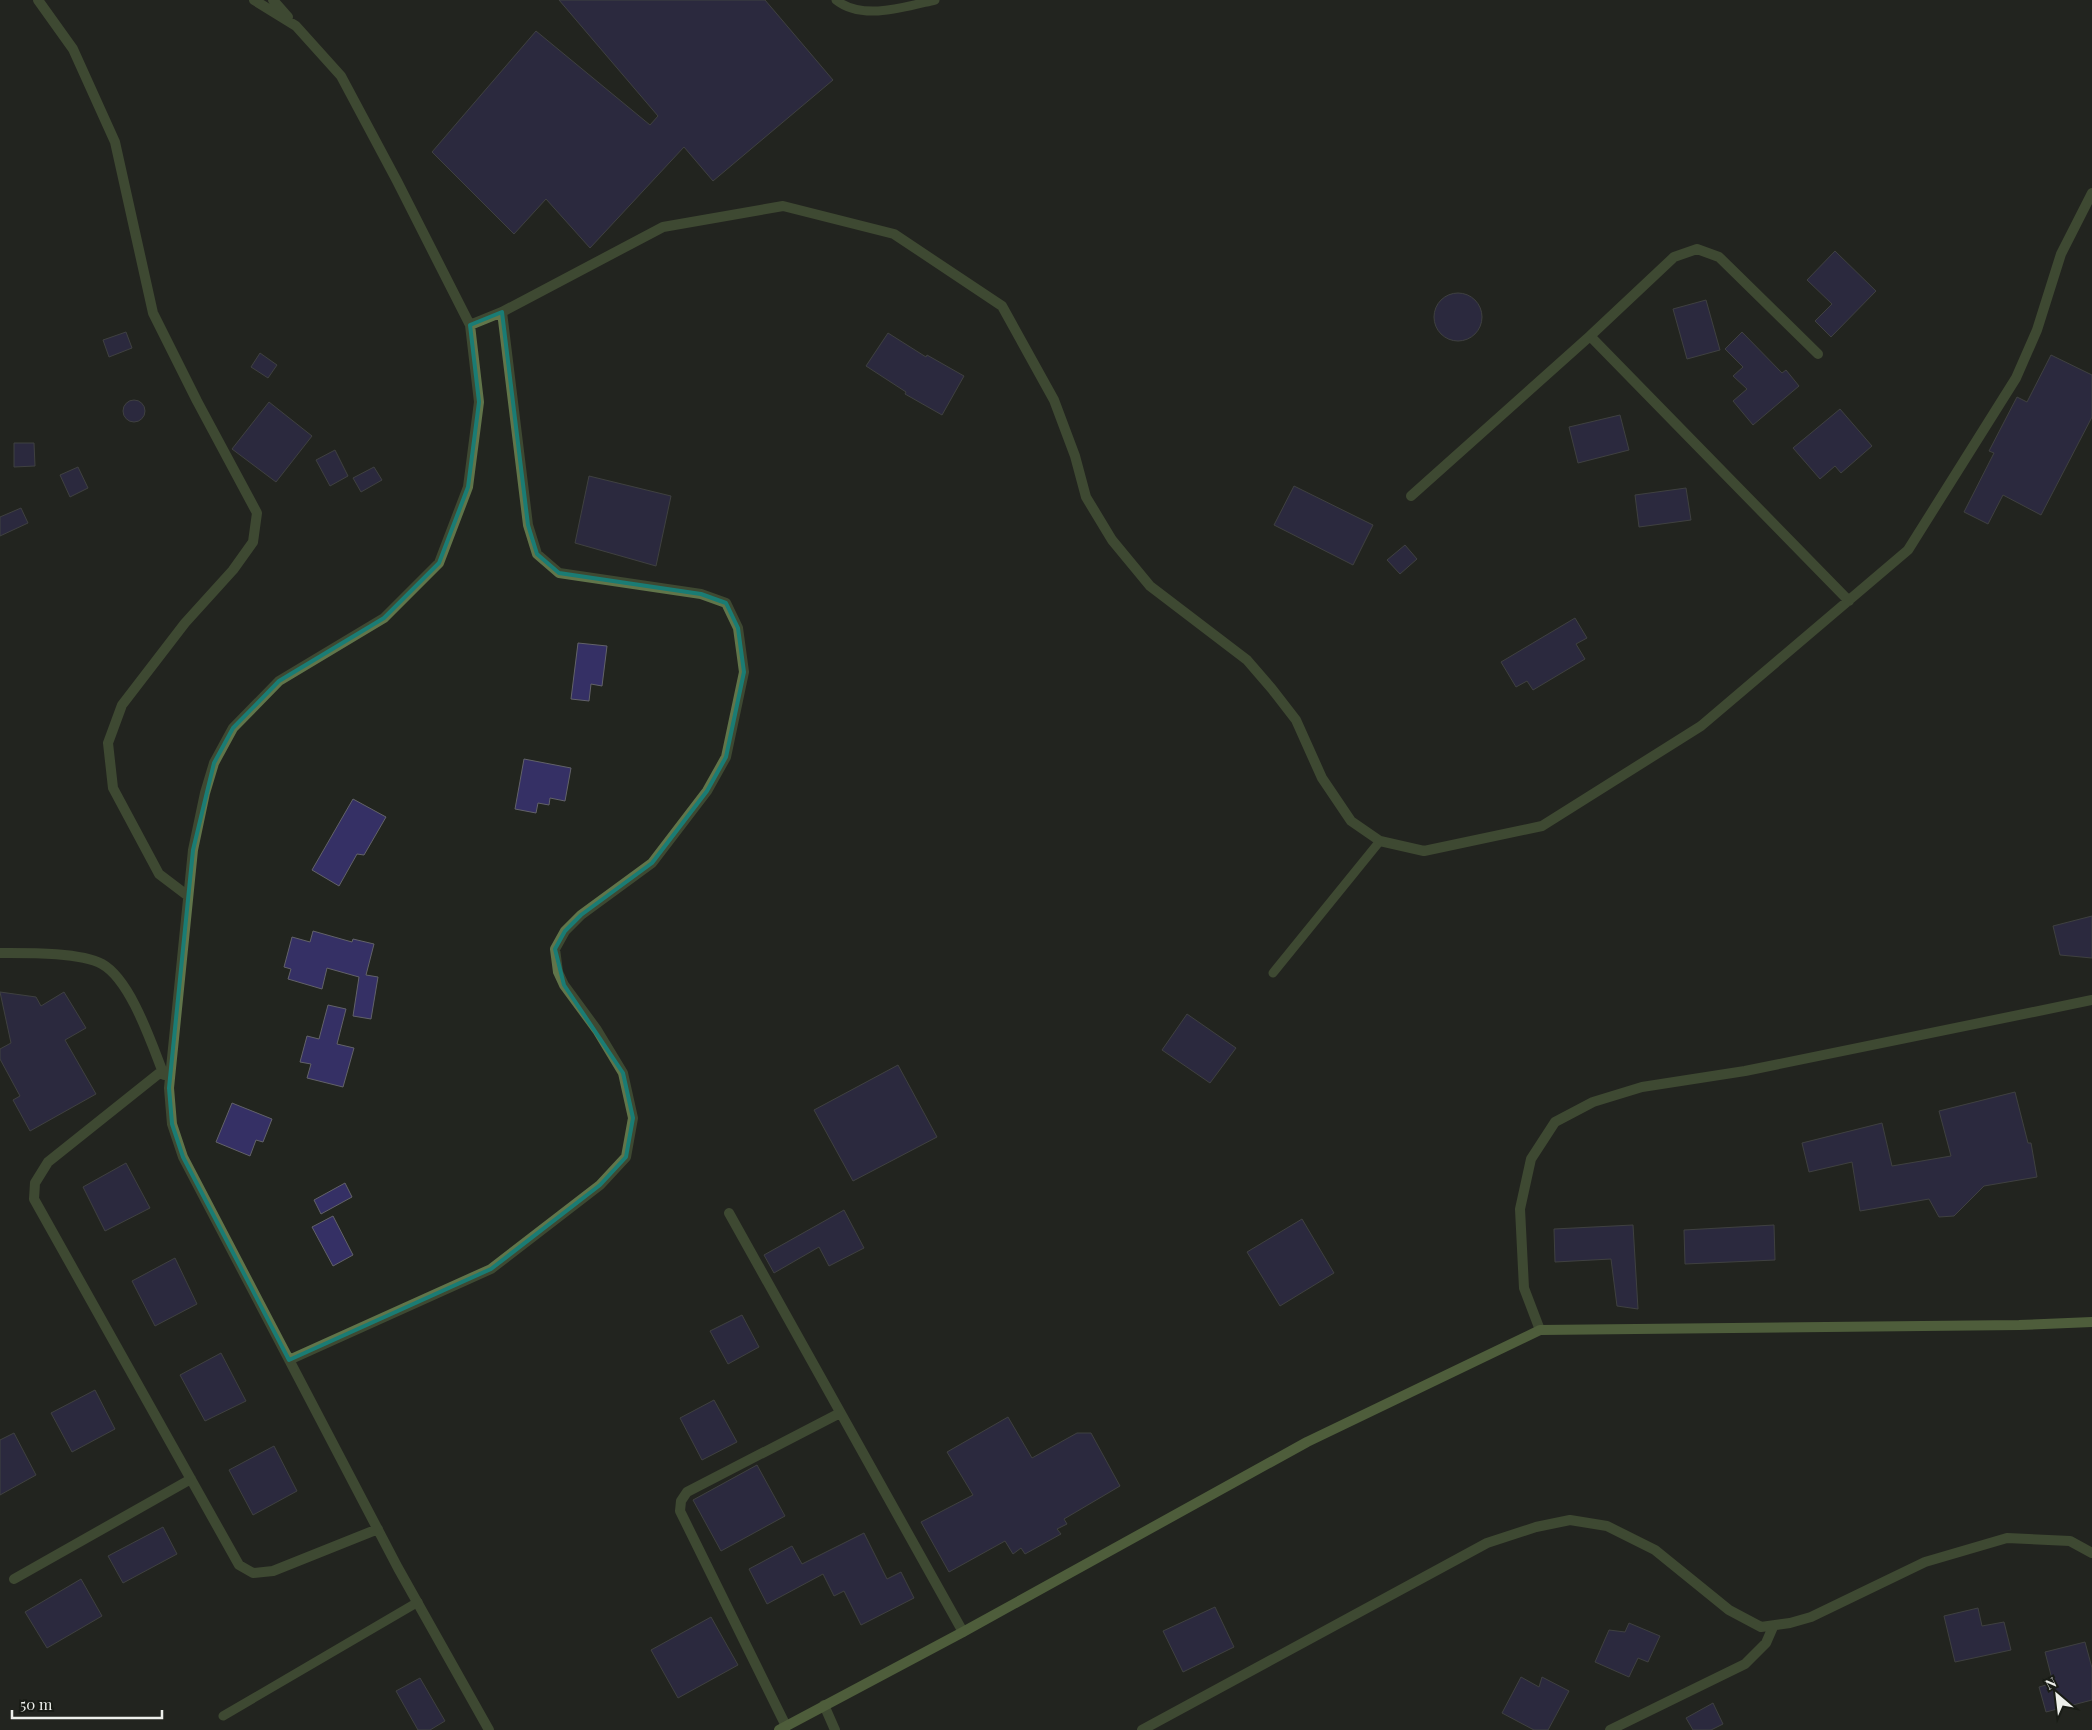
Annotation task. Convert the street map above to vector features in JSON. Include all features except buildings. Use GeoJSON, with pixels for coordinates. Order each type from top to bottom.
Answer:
{"type":"FeatureCollection","features":[{"type":"Feature","properties":{"kind":"street"},"geometry":{"type":"LineString","coordinates":[[38,0],[74,49],[115,142],[153,314],[257,513],[253,542],[233,570],[186,623],[122,705],[108,743],[113,788],[159,874],[188,896]]}},
{"type":"Feature","properties":{"kind":"street"},"geometry":{"type":"LineString","coordinates":[[254,0],[296,26]]}},
{"type":"Feature","properties":{"kind":"street"},"geometry":{"type":"LineString","coordinates":[[273,0],[341,76],[397,181],[470,326],[479,402],[468,487],[439,564],[384,618],[279,681],[233,728],[214,763],[204,793],[193,850],[169,1088],[172,1124],[183,1157],[289,1360],[378,1529],[489,1730]]}},
{"type":"Feature","properties":{"kind":"street"},"geometry":{"type":"LineString","coordinates":[[470,326],[502,312],[663,227],[783,206],[894,234],[1002,306],[1054,400],[1075,456],[1086,497],[1112,540],[1150,586],[1248,660],[1296,720],[1322,778],[1351,821],[1380,841],[1424,851],[1542,826],[1701,726],[1908,550],[2016,378],[2038,330],[2061,254],[2092,193]]}},
{"type":"Feature","properties":{"kind":"street"},"geometry":{"type":"LineString","coordinates":[[1411,496],[1590,336],[1674,257],[1697,249],[1719,257],[1818,354]]}},
{"type":"Feature","properties":{"kind":"street"},"geometry":{"type":"LineString","coordinates":[[289,1360],[491,1268],[600,1185],[626,1157],[633,1118],[623,1073],[597,1030],[564,985],[558,972],[555,949],[565,931],[581,915],[652,863],[707,791],[726,757],[744,672],[738,628],[726,604],[701,594],[559,573],[537,554],[528,525],[502,312]]}},
{"type":"Feature","properties":{"kind":"street"},"geometry":{"type":"LineString","coordinates":[[1590,336],[1849,601]]}},
{"type":"Feature","properties":{"kind":"street"},"geometry":{"type":"LineString","coordinates":[[0,953],[82,957],[102,964],[118,978],[133,1004],[148,1033],[169,1088]]}},
{"type":"Feature","properties":{"kind":"street"},"geometry":{"type":"LineString","coordinates":[[1540,1330],[1524,1288],[1520,1209],[1531,1160],[1555,1122],[1593,1102],[1642,1087],[1745,1071],[2092,1000]]}},
{"type":"Feature","properties":{"kind":"street"},"geometry":{"type":"LineString","coordinates":[[162,1071],[48,1162],[35,1183],[34,1199],[239,1565],[254,1573],[273,1571],[378,1529]]}},
{"type":"Feature","properties":{"kind":"street"},"geometry":{"type":"LineString","coordinates":[[728,1213],[962,1632]]}},
{"type":"Feature","properties":{"kind":"street"},"geometry":{"type":"LineString","coordinates":[[840,1413],[688,1492],[681,1501],[680,1511],[782,1728],[962,1632],[1308,1442],[1540,1330],[2019,1325],[2092,1322]]}},
{"type":"Feature","properties":{"kind":"street"},"geometry":{"type":"LineString","coordinates":[[14,1579],[191,1479]]}},
{"type":"Feature","properties":{"kind":"street"},"geometry":{"type":"LineString","coordinates":[[1142,1730],[1487,1543],[1536,1527],[1570,1520],[1606,1526],[1655,1550],[1729,1610],[1761,1628],[1811,1617],[1925,1562],[2007,1538],[2070,1541],[2092,1553]]}},
{"type":"Feature","properties":{"kind":"street"},"geometry":{"type":"LineString","coordinates":[[1610,1730],[1745,1664],[1766,1643],[1772,1627]]}},
{"type":"Feature","properties":{"kind":"street"},"geometry":{"type":"LineString","coordinates":[[824,1706],[836,1730]]}},
{"type":"Feature","properties":{"kind":"lane"},"geometry":{"type":"LineString","coordinates":[[836,0],[842,5],[878,13],[935,0]]}},
{"type":"Feature","properties":{"kind":"lane"},"geometry":{"type":"LineString","coordinates":[[1273,973],[1380,841]]}},
{"type":"Feature","properties":{"kind":"lane"},"geometry":{"type":"LineString","coordinates":[[224,1716],[418,1602]]}},
{"type":"Feature","properties":{"kind":"highlighted area"},"geometry":{"type":"Polygon","coordinates":[[[502,312],[528,525],[537,554],[559,573],[701,594],[726,603],[738,628],[744,672],[726,757],[707,791],[652,863],[581,915],[565,931],[555,949],[564,985],[623,1073],[633,1118],[626,1157],[600,1185],[491,1269],[289,1360],[183,1157],[172,1124],[169,1088],[193,850],[214,763],[233,728],[279,681],[384,618],[439,563],[468,487],[479,402],[470,325],[502,312]]]}}]}
